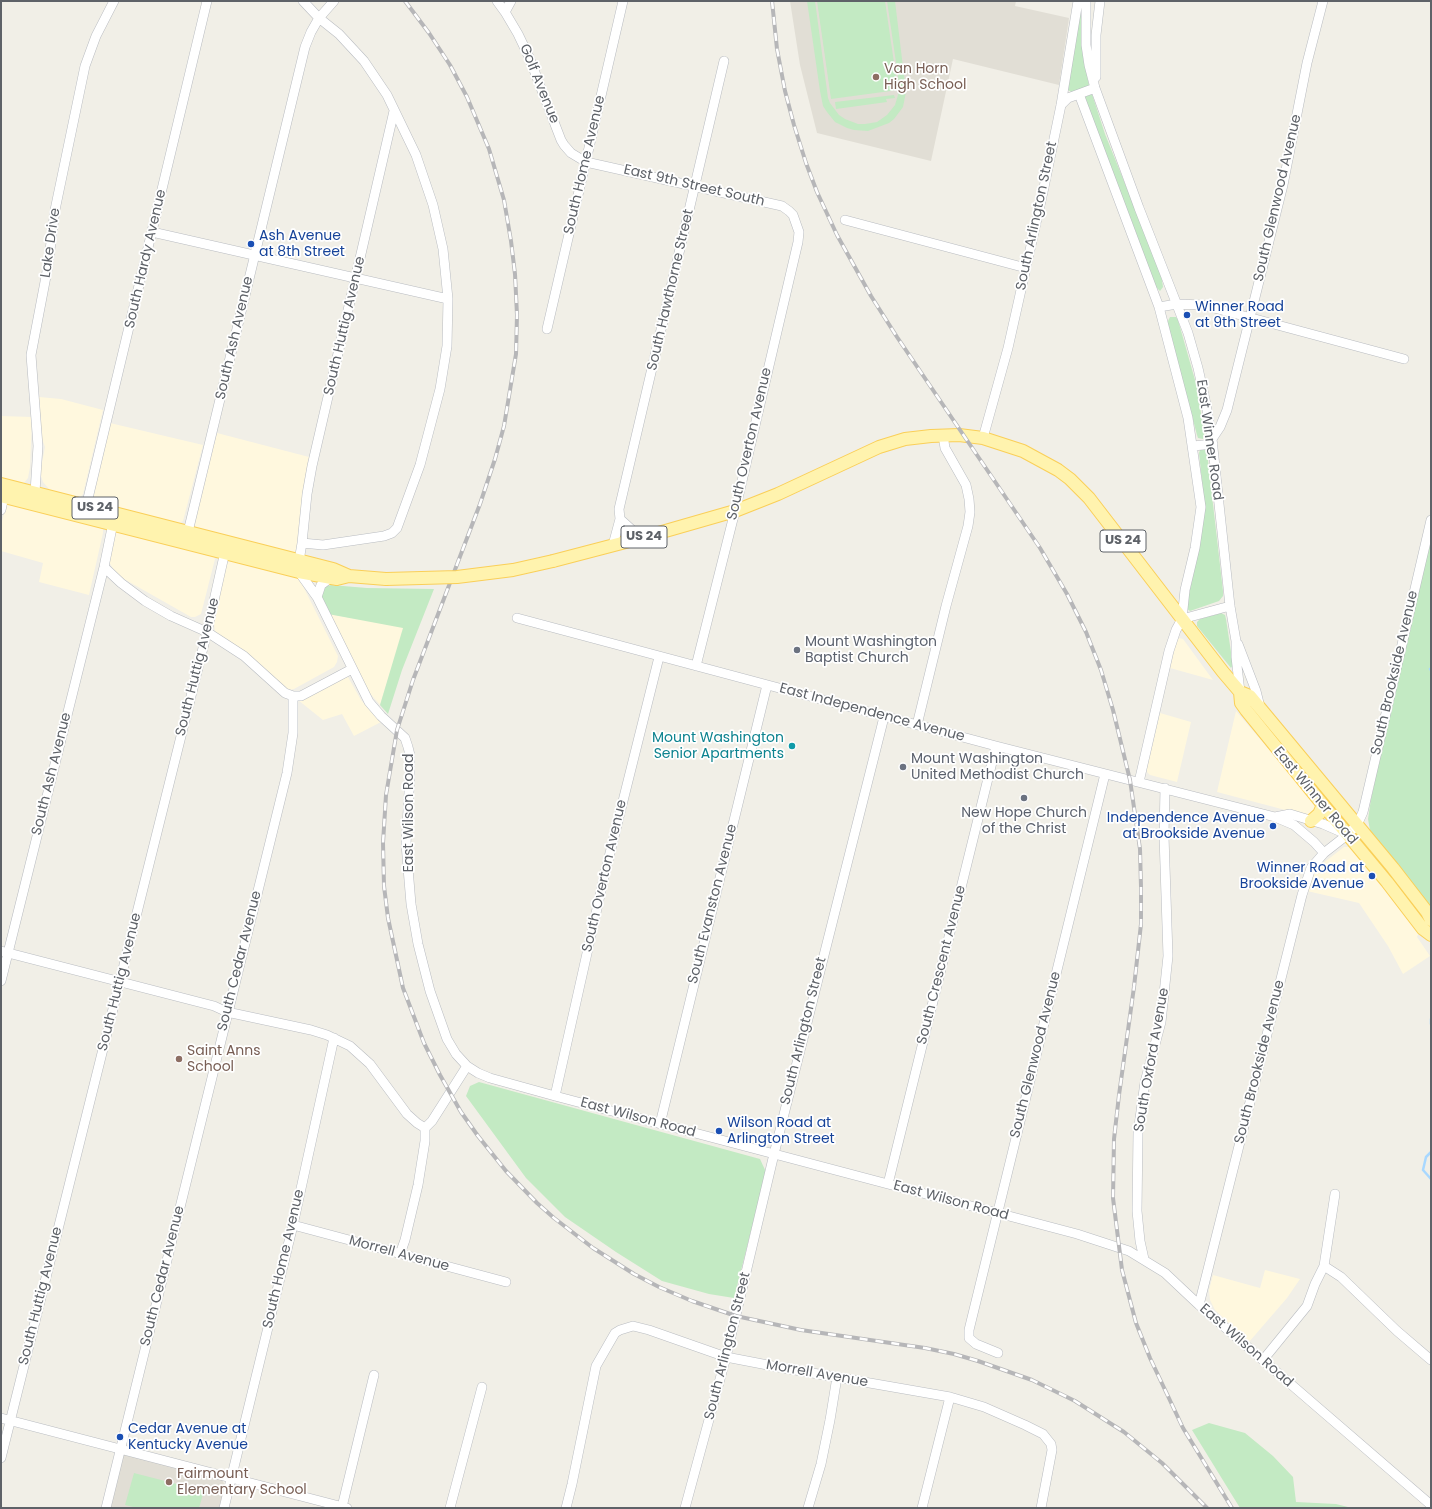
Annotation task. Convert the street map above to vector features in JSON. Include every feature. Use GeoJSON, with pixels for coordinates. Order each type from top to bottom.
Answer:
{"type":"FeatureCollection","features":[{"type":"Feature","properties":{"kind":"main road","name":"US 24"},"geometry":{"type":"LineString","coordinates":[[3,490],[299,566],[332,569],[349,576],[386,580],[430,578],[465,576],[513,570],[613,546],[735,511],[778,494],[878,447],[905,439],[943,435],[984,434],[1035,457],[1058,470],[1079,488],[1106,518],[1182,619],[1240,692],[1250,696],[1261,709]]}},
{"type":"Feature","properties":{"kind":"main road","name":"US 24"},"geometry":{"type":"LineString","coordinates":[[3,490],[34,492],[50,502]]}},
{"type":"Feature","properties":{"kind":"main road","name":"US 24"},"geometry":{"type":"LineString","coordinates":[[299,566],[330,579],[343,579],[349,576]]}},
{"type":"Feature","properties":{"kind":"main road","name":"East Winner Road"},"geometry":{"type":"LineString","coordinates":[[1240,692],[1241,703],[1277,750],[1387,882],[1423,929],[1431,935]]}},
{"type":"Feature","properties":{"kind":"main road","name":"East Winner Road"},"geometry":{"type":"LineString","coordinates":[[1261,709],[1411,890],[1431,920]]}},
{"type":"Feature","properties":{"kind":"main road"},"geometry":{"type":"LineString","coordinates":[[1277,750],[1287,741]]}},
{"type":"Feature","properties":{"kind":"main road"},"geometry":{"type":"LineString","coordinates":[[1311,821],[1319,814],[1323,805]]}},
{"type":"Feature","properties":{"kind":"street","name":"Lake Drive"},"geometry":{"type":"LineString","coordinates":[[34,492],[38,446],[31,355],[48,266],[55,210],[85,66],[96,36],[114,1]]}},
{"type":"Feature","properties":{"kind":"street","name":"South Hardy Avenue"},"geometry":{"type":"LineString","coordinates":[[85,511],[207,1]]}},
{"type":"Feature","properties":{"kind":"street"},"geometry":{"type":"LineString","coordinates":[[299,566],[302,543],[323,546],[384,536],[392,533],[397,528],[420,464],[440,389],[447,346],[448,299],[443,249],[433,205],[416,155],[387,95],[364,61],[340,34],[319,18],[303,1]]}},
{"type":"Feature","properties":{"kind":"street","name":"Golf Avenue"},"geometry":{"type":"LineString","coordinates":[[496,1],[505,12],[518,34],[529,57],[561,140],[571,152],[586,162]]}},
{"type":"Feature","properties":{"kind":"street"},"geometry":{"type":"LineString","coordinates":[[505,12],[511,1]]}},
{"type":"Feature","properties":{"kind":"street","name":"South Home Avenue"},"geometry":{"type":"LineString","coordinates":[[547,329],[623,1]]}},
{"type":"Feature","properties":{"kind":"street","name":"South Arlington Street"},"geometry":{"type":"LineString","coordinates":[[984,434],[1008,348],[1026,268],[1061,105],[1078,1]]}},
{"type":"Feature","properties":{"kind":"street","name":"East Winner Road"},"geometry":{"type":"LineString","coordinates":[[1086,1],[1086,45],[1095,88],[1139,208],[1188,333],[1198,368],[1212,442],[1230,606],[1236,641],[1236,657],[1240,692]]}},
{"type":"Feature","properties":{"kind":"street","name":"East Winner Road"},"geometry":{"type":"LineString","coordinates":[[1095,88],[1096,35],[1100,1]]}},
{"type":"Feature","properties":{"kind":"street","name":"South Glenwood Avenue"},"geometry":{"type":"LineString","coordinates":[[1212,442],[1227,410],[1283,185],[1307,63],[1323,1]]}},
{"type":"Feature","properties":{"kind":"street"},"geometry":{"type":"LineString","coordinates":[[319,18],[332,3]]}},
{"type":"Feature","properties":{"kind":"street","name":"South Ash Avenue"},"geometry":{"type":"LineString","coordinates":[[187,538],[305,47],[319,18]]}},
{"type":"Feature","properties":{"kind":"street","name":"South Hawthorne Street"},"geometry":{"type":"LineString","coordinates":[[613,546],[620,518],[619,509],[724,61]]}},
{"type":"Feature","properties":{"kind":"street"},"geometry":{"type":"LineString","coordinates":[[1061,105],[1068,98],[1095,88]]}},
{"type":"Feature","properties":{"kind":"street","name":"East Winner Road"},"geometry":{"type":"LineString","coordinates":[[1079,94],[1159,307],[1188,418],[1193,446],[1200,507],[1195,548],[1185,590],[1182,619]]}},
{"type":"Feature","properties":{"kind":"street","name":"South Huttig Avenue"},"geometry":{"type":"LineString","coordinates":[[302,543],[307,494],[312,466],[394,111]]}},
{"type":"Feature","properties":{"kind":"street","name":"East 9th Street South"},"geometry":{"type":"LineString","coordinates":[[586,162],[782,206],[793,215],[795,221]]}},
{"type":"Feature","properties":{"kind":"street"},"geometry":{"type":"LineString","coordinates":[[845,220],[1026,268]]}},
{"type":"Feature","properties":{"kind":"street","name":"South Overton Avenue"},"geometry":{"type":"LineString","coordinates":[[696,666],[735,511],[798,242],[798,232],[795,221]]}},
{"type":"Feature","properties":{"kind":"street"},"geometry":{"type":"LineString","coordinates":[[152,232],[448,299]]}},
{"type":"Feature","properties":{"kind":"street"},"geometry":{"type":"LineString","coordinates":[[1159,307],[1177,304],[1203,305],[1404,359]]}},
{"type":"Feature","properties":{"kind":"street"},"geometry":{"type":"LineString","coordinates":[[917,725],[946,606],[968,526],[970,512],[966,485],[945,448],[943,435]]}},
{"type":"Feature","properties":{"kind":"street"},"geometry":{"type":"LineString","coordinates":[[1193,446],[1212,442]]}},
{"type":"Feature","properties":{"kind":"street"},"geometry":{"type":"LineString","coordinates":[[1,510],[3,490]]}},
{"type":"Feature","properties":{"kind":"street"},"geometry":{"type":"LineString","coordinates":[[620,518],[641,538]]}},
{"type":"Feature","properties":{"kind":"street","name":"South Ash Avenue"},"geometry":{"type":"LineString","coordinates":[[1,982],[5,951],[104,567],[114,519]]}},
{"type":"Feature","properties":{"kind":"street","name":"South Brookside Avenue"},"geometry":{"type":"LineString","coordinates":[[1199,1305],[1302,895],[1311,868],[1324,853],[1357,825],[1363,812],[1431,520]]}},
{"type":"Feature","properties":{"kind":"street","name":"South Huttig Avenue"},"geometry":{"type":"LineString","coordinates":[[1,1458],[207,632],[226,548]]}},
{"type":"Feature","properties":{"kind":"street","name":"East Wilson Road"},"geometry":{"type":"LineString","coordinates":[[299,566],[317,597],[369,702],[381,716],[405,738],[410,755],[406,844],[411,904],[418,944],[430,991],[447,1039],[456,1054],[467,1066],[490,1078],[1107,1243],[1129,1251],[1165,1273],[1262,1360],[1431,1505]]}},
{"type":"Feature","properties":{"kind":"street"},"geometry":{"type":"LineString","coordinates":[[104,567],[121,583],[145,601],[171,616],[207,632],[244,656],[285,693],[293,696],[301,696],[352,669]]}},
{"type":"Feature","properties":{"kind":"street"},"geometry":{"type":"LineString","coordinates":[[317,597],[321,585],[330,579]]}},
{"type":"Feature","properties":{"kind":"street"},"geometry":{"type":"LineString","coordinates":[[1139,782],[1169,651],[1174,635],[1182,619],[1230,606]]}},
{"type":"Feature","properties":{"kind":"street","name":"East Independence Avenue"},"geometry":{"type":"LineString","coordinates":[[517,618],[884,717],[1275,817],[1294,825],[1314,842],[1324,853]]}},
{"type":"Feature","properties":{"kind":"street","name":"East Winner Road"},"geometry":{"type":"LineString","coordinates":[[1236,641],[1256,691],[1261,709]]}},
{"type":"Feature","properties":{"kind":"street","name":"South Overton Avenue"},"geometry":{"type":"LineString","coordinates":[[555,1096],[605,873],[659,657]]}},
{"type":"Feature","properties":{"kind":"street","name":"South Evanston Avenue"},"geometry":{"type":"LineString","coordinates":[[660,1124],[767,685]]}},
{"type":"Feature","properties":{"kind":"street","name":"South Cedar Avenue"},"geometry":{"type":"LineString","coordinates":[[106,1508],[287,773],[293,733],[293,696]]}},
{"type":"Feature","properties":{"kind":"street","name":"South Arlington Street"},"geometry":{"type":"LineString","coordinates":[[685,1508],[726,1357],[774,1154],[884,717]]}},
{"type":"Feature","properties":{"kind":"street","name":"South Crescent Avenue"},"geometry":{"type":"LineString","coordinates":[[888,1184],[996,746]]}},
{"type":"Feature","properties":{"kind":"street","name":"South Glenwood Avenue"},"geometry":{"type":"LineString","coordinates":[[998,1353],[976,1344],[969,1338],[970,1323],[1105,774]]}},
{"type":"Feature","properties":{"kind":"street","name":"South Oxford Avenue"},"geometry":{"type":"LineString","coordinates":[[1144,1259],[1140,1241],[1137,1211],[1138,1133],[1145,1082],[1161,1022],[1168,956],[1164,836],[1165,788]]}},
{"type":"Feature","properties":{"kind":"street","name":"East Independence Avenue"},"geometry":{"type":"LineString","coordinates":[[1275,817],[1290,814],[1323,824],[1347,835]]}},
{"type":"Feature","properties":{"kind":"street"},"geometry":{"type":"LineString","coordinates":[[5,951],[214,1006],[227,1012],[311,1030],[327,1035],[350,1046],[370,1064],[407,1114],[425,1128]]}},
{"type":"Feature","properties":{"kind":"street","name":"South Home Avenue"},"geometry":{"type":"LineString","coordinates":[[224,1508],[293,1226],[334,1038]]}},
{"type":"Feature","properties":{"kind":"street"},"geometry":{"type":"LineString","coordinates":[[400,1254],[418,1185],[425,1141],[425,1128],[432,1121],[467,1066]]}},
{"type":"Feature","properties":{"kind":"street"},"geometry":{"type":"LineString","coordinates":[[1262,1360],[1307,1306],[1315,1284],[1324,1266],[1335,1194]]}},
{"type":"Feature","properties":{"kind":"street","name":"Morrell Avenue"},"geometry":{"type":"LineString","coordinates":[[293,1226],[506,1282]]}},
{"type":"Feature","properties":{"kind":"street"},"geometry":{"type":"LineString","coordinates":[[1324,1266],[1341,1277],[1397,1331],[1431,1360]]}},
{"type":"Feature","properties":{"kind":"street","name":"Morrell Avenue"},"geometry":{"type":"LineString","coordinates":[[566,1508],[596,1366],[615,1333],[633,1326],[649,1330],[726,1357],[950,1397],[984,1407],[1043,1434],[1051,1444],[1052,1450],[1041,1508]]}},
{"type":"Feature","properties":{"kind":"street"},"geometry":{"type":"LineString","coordinates":[[1,1418],[341,1507],[374,1375]]}},
{"type":"Feature","properties":{"kind":"street"},"geometry":{"type":"LineString","coordinates":[[808,1508],[821,1464],[838,1377]]}},
{"type":"Feature","properties":{"kind":"street"},"geometry":{"type":"LineString","coordinates":[[450,1508],[482,1388]]}},
{"type":"Feature","properties":{"kind":"street"},"geometry":{"type":"LineString","coordinates":[[922,1508],[950,1397]]}},
{"type":"Feature","properties":{"kind":"shaded area","name":"Van Horn High School"},"geometry":{"type":"Polygon","coordinates":[[[790,1],[1016,1],[1015,6],[1069,18],[1059,85],[953,59],[931,161],[817,133],[800,65],[790,1]]]}},
{"type":"Feature","properties":{"kind":"shaded area"},"geometry":{"type":"Polygon","coordinates":[[[39,397],[61,399],[103,410],[83,494],[80,498],[50,490],[43,482],[40,473],[45,447],[42,439],[39,397]]]}},
{"type":"Feature","properties":{"kind":"shaded area"},"geometry":{"type":"Polygon","coordinates":[[[1,416],[32,417],[30,467],[28,478],[23,484],[1,478],[1,416]]]}},
{"type":"Feature","properties":{"kind":"shaded area"},"geometry":{"type":"Polygon","coordinates":[[[110,423],[203,445],[183,521],[180,523],[175,523],[96,502],[94,499],[94,494],[110,423]]]}},
{"type":"Feature","properties":{"kind":"shaded area"},"geometry":{"type":"Polygon","coordinates":[[[217,433],[309,457],[297,552],[292,555],[197,530],[195,520],[217,433]]]}},
{"type":"Feature","properties":{"kind":"shaded area"},"geometry":{"type":"Polygon","coordinates":[[[9,503],[103,528],[89,595],[39,582],[43,563],[1,551],[1,525],[6,506],[9,503]]]}},
{"type":"Feature","properties":{"kind":"shaded area"},"geometry":{"type":"Polygon","coordinates":[[[119,531],[211,553],[215,559],[201,614],[191,617],[117,575],[109,562],[115,533],[119,531]]]}},
{"type":"Feature","properties":{"kind":"shaded area"},"geometry":{"type":"Polygon","coordinates":[[[234,560],[291,575],[300,580],[338,656],[334,667],[294,689],[289,690],[215,633],[214,623],[226,565],[229,561],[234,560]]]}},
{"type":"Feature","properties":{"kind":"shaded area"},"geometry":{"type":"Polygon","coordinates":[[[328,614],[404,627],[380,705],[368,691],[328,614]]]}},
{"type":"Feature","properties":{"kind":"shaded area"},"geometry":{"type":"Polygon","coordinates":[[[1179,638],[1183,639],[1213,680],[1170,668],[1176,642],[1179,638]]]}},
{"type":"Feature","properties":{"kind":"shaded area"},"geometry":{"type":"Polygon","coordinates":[[[344,677],[348,677],[361,700],[372,713],[383,721],[354,736],[342,714],[323,720],[298,700],[344,677]]]}},
{"type":"Feature","properties":{"kind":"shaded area"},"geometry":{"type":"Polygon","coordinates":[[[1236,711],[1316,805],[1315,810],[1308,816],[1217,792],[1236,711]]]}},
{"type":"Feature","properties":{"kind":"shaded area"},"geometry":{"type":"Polygon","coordinates":[[[1160,713],[1191,722],[1177,782],[1150,775],[1147,772],[1160,713]]]}},
{"type":"Feature","properties":{"kind":"shaded area"},"geometry":{"type":"Polygon","coordinates":[[[1344,847],[1349,847],[1355,850],[1419,932],[1417,937],[1430,956],[1403,974],[1388,946],[1359,903],[1307,891],[1314,874],[1322,864],[1344,847]]]}},
{"type":"Feature","properties":{"kind":"shaded area"},"geometry":{"type":"Polygon","coordinates":[[[1265,1270],[1300,1279],[1287,1298],[1249,1342],[1215,1310],[1210,1300],[1209,1290],[1213,1275],[1260,1288],[1265,1270]]]}},
{"type":"Feature","properties":{"kind":"shaded area","name":"Fairmount Elementary School"},"geometry":{"type":"Polygon","coordinates":[[[122,1452],[222,1479],[225,1486],[219,1508],[107,1508],[122,1452]]]}},
{"type":"Feature","properties":{"kind":"green space"},"geometry":{"type":"Polygon","coordinates":[[[807,1],[815,1],[828,98],[830,103],[839,115],[845,119],[858,124],[865,124],[877,122],[887,115],[895,105],[898,95],[899,83],[887,1],[895,1],[906,92],[903,107],[889,123],[868,131],[854,130],[835,122],[827,112],[823,106],[820,91],[807,1]]]}},
{"type":"Feature","properties":{"kind":"green space"},"geometry":{"type":"Polygon","coordinates":[[[817,1],[885,1],[898,90],[831,99],[817,1]]]}},
{"type":"Feature","properties":{"kind":"green space"},"geometry":{"type":"Polygon","coordinates":[[[1080,1],[1084,1],[1087,75],[1089,87],[1073,93],[1068,90],[1068,86],[1080,1]]]}},
{"type":"Feature","properties":{"kind":"green space"},"geometry":{"type":"Polygon","coordinates":[[[1092,94],[1105,134],[1161,273],[1163,287],[1160,291],[1155,286],[1085,98],[1085,96],[1092,94]]]}},
{"type":"Feature","properties":{"kind":"green space"},"geometry":{"type":"Polygon","coordinates":[[[894,95],[895,98],[886,99],[887,102],[836,109],[835,102],[894,95]]]}},
{"type":"Feature","properties":{"kind":"green space"},"geometry":{"type":"Polygon","coordinates":[[[1170,317],[1176,317],[1178,320],[1197,387],[1204,434],[1203,439],[1198,438],[1197,435],[1168,326],[1170,317]]]}},
{"type":"Feature","properties":{"kind":"green space"},"geometry":{"type":"Polygon","coordinates":[[[1204,449],[1207,452],[1223,596],[1219,601],[1190,611],[1187,609],[1187,604],[1200,540],[1204,501],[1199,453],[1200,450],[1204,449]]]}},
{"type":"Feature","properties":{"kind":"green space"},"geometry":{"type":"Polygon","coordinates":[[[1431,539],[1431,909],[1375,838],[1370,830],[1368,819],[1385,732],[1431,539]]]}},
{"type":"Feature","properties":{"kind":"green space"},"geometry":{"type":"Polygon","coordinates":[[[331,585],[367,588],[434,589],[402,670],[388,714],[380,705],[403,628],[328,614],[320,593],[323,587],[331,585]]]}},
{"type":"Feature","properties":{"kind":"green space"},"geometry":{"type":"Polygon","coordinates":[[[1221,613],[1225,615],[1226,619],[1233,665],[1231,668],[1197,626],[1197,622],[1200,619],[1221,613]]]}},
{"type":"Feature","properties":{"kind":"green space"},"geometry":{"type":"Polygon","coordinates":[[[479,1082],[760,1159],[766,1172],[734,1298],[709,1294],[662,1281],[565,1217],[526,1178],[466,1096],[470,1086],[479,1082]]]}},
{"type":"Feature","properties":{"kind":"green space"},"geometry":{"type":"Polygon","coordinates":[[[1209,1423],[1245,1433],[1273,1456],[1293,1477],[1296,1502],[1336,1504],[1352,1508],[1240,1508],[1192,1430],[1209,1423]]]}},
{"type":"Feature","properties":{"kind":"green space"},"geometry":{"type":"Polygon","coordinates":[[[134,1473],[204,1491],[199,1508],[137,1508],[125,1505],[134,1473]]]}},
{"type":"Feature","properties":{"kind":"waterway"},"geometry":{"type":"LineString","coordinates":[[1431,1019],[1431,1024]]}},
{"type":"Feature","properties":{"kind":"waterway"},"geometry":{"type":"LineString","coordinates":[[1431,1152],[1426,1157],[1423,1170],[1431,1179]]}},
{"type":"Feature","properties":{"kind":"railway"},"geometry":{"type":"LineString","coordinates":[[405,1],[429,33],[450,65],[467,97],[489,149],[504,200],[511,241],[515,274],[517,315],[516,354],[504,426],[495,459],[480,504],[413,680],[397,730],[386,795],[383,843],[384,886],[388,918],[403,988],[424,1043],[440,1075],[461,1112],[478,1136],[506,1171],[537,1203],[593,1248],[634,1274],[659,1287],[692,1301],[736,1316],[801,1330],[925,1348],[954,1354],[1032,1380],[1075,1401],[1124,1432],[1162,1463],[1207,1508]]}},
{"type":"Feature","properties":{"kind":"railway"},"geometry":{"type":"LineString","coordinates":[[772,1],[777,49],[785,91],[794,125],[817,192],[837,235],[871,296],[897,337],[1040,548],[1067,594],[1086,632],[1101,670],[1113,710],[1130,780],[1140,849],[1141,924],[1114,1139],[1113,1198],[1122,1270],[1136,1323],[1150,1358],[1183,1428],[1232,1508]]}},
{"type":"Feature","properties":{"kind":"place","name":"Van Horn High School"},"geometry":{"type":"Point","coordinates":[876,77]}},
{"type":"Feature","properties":{"kind":"place","name":"Ash Avenue at 8th Street"},"geometry":{"type":"Point","coordinates":[251,244]}},
{"type":"Feature","properties":{"kind":"place","name":"Winner Road at 9th Street"},"geometry":{"type":"Point","coordinates":[1187,315]}},
{"type":"Feature","properties":{"kind":"place","name":"Mount Washington Baptist Church"},"geometry":{"type":"Point","coordinates":[797,650]}},
{"type":"Feature","properties":{"kind":"place","name":"Mount Washington Senior Apartments"},"geometry":{"type":"Point","coordinates":[792,746]}},
{"type":"Feature","properties":{"kind":"place","name":"Mount Washington United Methodist Church"},"geometry":{"type":"Point","coordinates":[903,767]}},
{"type":"Feature","properties":{"kind":"place","name":"New Hope Church of the Christ"},"geometry":{"type":"Point","coordinates":[1024,798]}},
{"type":"Feature","properties":{"kind":"place","name":"Independence Avenue at Brookside Avenue"},"geometry":{"type":"Point","coordinates":[1273,826]}},
{"type":"Feature","properties":{"kind":"place","name":"Winner Road at Brookside Avenue"},"geometry":{"type":"Point","coordinates":[1372,876]}},
{"type":"Feature","properties":{"kind":"place","name":"Saint Anns School"},"geometry":{"type":"Point","coordinates":[179,1059]}},
{"type":"Feature","properties":{"kind":"place","name":"Wilson Road at Arlington Street"},"geometry":{"type":"Point","coordinates":[719,1131]}},
{"type":"Feature","properties":{"kind":"place","name":"Cedar Avenue at Kentucky Avenue"},"geometry":{"type":"Point","coordinates":[120,1437]}},
{"type":"Feature","properties":{"kind":"place","name":"Fairmount Elementary School"},"geometry":{"type":"Point","coordinates":[169,1482]}}]}
